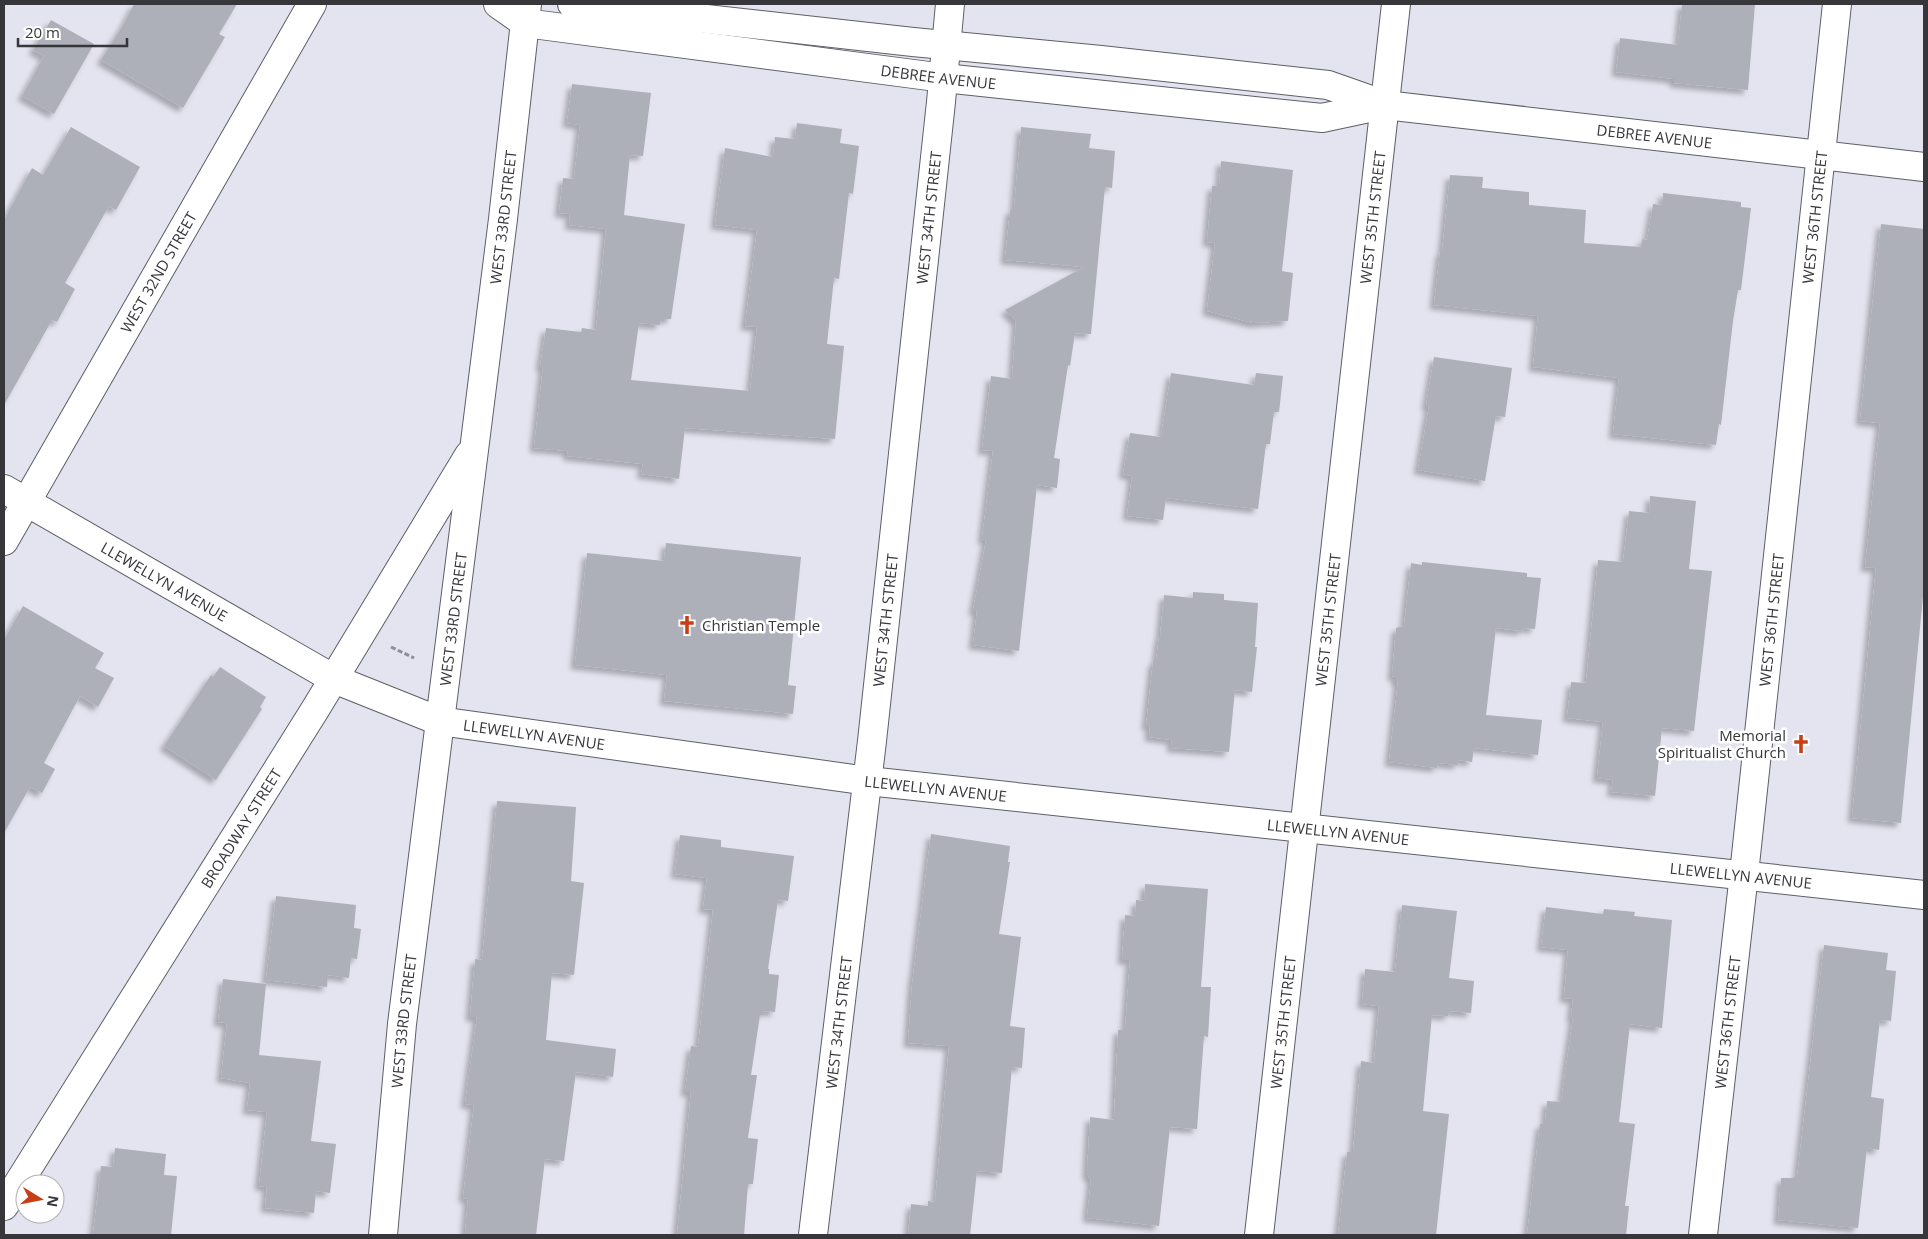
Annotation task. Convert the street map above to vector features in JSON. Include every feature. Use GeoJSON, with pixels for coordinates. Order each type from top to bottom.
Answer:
{"type":"FeatureCollection","features":[{"type":"Feature","properties":{"kind":"street","name":"WEST 32ND STREET"},"geometry":{"type":"LineString","coordinates":[[4,541],[15,495],[312,4]]}},
{"type":"Feature","properties":{"kind":"street","name":"DEBREE AVENUE"},"geometry":{"type":"LineString","coordinates":[[498,4],[526,13],[944,78],[1322,118],[1385,105]]}},
{"type":"Feature","properties":{"kind":"street","name":"DEBREE AVENUE"},"geometry":{"type":"LineString","coordinates":[[572,4],[1328,85],[1385,105],[1924,167]]}},
{"type":"Feature","properties":{"kind":"street","name":"WEST 34TH STREET"},"geometry":{"type":"LineString","coordinates":[[813,1235],[868,781],[944,78],[950,4]]}},
{"type":"Feature","properties":{"kind":"street","name":"WEST 35TH STREET"},"geometry":{"type":"LineString","coordinates":[[1259,1235],[1396,4]]}},
{"type":"Feature","properties":{"kind":"street","name":"WEST 36TH STREET"},"geometry":{"type":"LineString","coordinates":[[1703,1235],[1744,874],[1837,4]]}},
{"type":"Feature","properties":{"kind":"street","name":"WEST 33RD STREET"},"geometry":{"type":"LineString","coordinates":[[383,1235],[402,1024],[439,721],[447,676],[503,219],[526,13]]}},
{"type":"Feature","properties":{"kind":"street","name":"BROADWAY STREET"},"geometry":{"type":"LineString","coordinates":[[4,1206],[334,678],[474,447]]}},
{"type":"Feature","properties":{"kind":"street","name":"LLEWELLYN AVENUE"},"geometry":{"type":"LineString","coordinates":[[15,495],[334,678],[439,721],[868,781],[1744,874],[1924,895]]}},
{"type":"Feature","properties":{"kind":"path"},"geometry":{"type":"LineString","coordinates":[[391,647],[416,658]]}},
{"type":"Feature","properties":{"kind":"building"},"geometry":{"type":"Polygon","coordinates":[[[134,4],[237,4],[219,34],[225,37],[183,108],[101,60],[134,4]]]}},
{"type":"Feature","properties":{"kind":"building"},"geometry":{"type":"Polygon","coordinates":[[[1682,4],[1755,4],[1748,90],[1674,83],[1674,79],[1616,72],[1620,38],[1678,45],[1682,4]]]}},
{"type":"Feature","properties":{"kind":"building"},"geometry":{"type":"Polygon","coordinates":[[[51,20],[94,44],[54,114],[22,96],[44,56],[33,50],[51,20]]]}},
{"type":"Feature","properties":{"kind":"building"},"geometry":{"type":"Polygon","coordinates":[[[572,84],[651,93],[643,156],[630,155],[624,215],[685,224],[671,319],[661,319],[660,325],[639,323],[631,380],[750,391],[757,327],[745,326],[757,230],[715,225],[725,148],[773,157],[775,137],[795,139],[797,123],[842,129],[840,143],[859,146],[853,194],[849,193],[839,279],[834,278],[827,344],[844,346],[835,439],[685,428],[679,479],[641,474],[643,464],[567,456],[568,451],[534,448],[543,367],[540,367],[546,328],[581,332],[582,328],[596,330],[606,229],[569,225],[570,214],[559,213],[563,178],[574,179],[580,125],[567,123],[572,84]]]}},
{"type":"Feature","properties":{"kind":"building"},"geometry":{"type":"Polygon","coordinates":[[[71,127],[140,167],[116,210],[109,206],[65,283],[75,289],[57,322],[52,320],[4,405],[4,220],[32,168],[43,175],[71,127]]]}},
{"type":"Feature","properties":{"kind":"building"},"geometry":{"type":"Polygon","coordinates":[[[1021,127],[1091,134],[1089,148],[1115,151],[1112,188],[1105,187],[1091,334],[1075,333],[1070,366],[1068,365],[1054,458],[1060,459],[1057,488],[1037,485],[1019,651],[973,645],[977,611],[973,611],[986,540],[982,539],[993,451],[982,450],[991,376],[1012,379],[1016,321],[1005,310],[1084,267],[1005,260],[1010,210],[1014,210],[1021,127]]]}},
{"type":"Feature","properties":{"kind":"building"},"geometry":{"type":"Polygon","coordinates":[[[1221,161],[1293,170],[1282,271],[1293,273],[1288,321],[1253,323],[1207,311],[1215,243],[1207,242],[1212,186],[1219,186],[1221,161]]]}},
{"type":"Feature","properties":{"kind":"building"},"geometry":{"type":"Polygon","coordinates":[[[1450,175],[1483,177],[1482,188],[1529,192],[1529,205],[1586,210],[1584,243],[1641,247],[1642,239],[1647,240],[1653,204],[1662,205],[1663,193],[1741,202],[1741,207],[1751,208],[1741,290],[1738,290],[1733,321],[1721,425],[1719,424],[1716,445],[1613,434],[1619,378],[1533,367],[1538,316],[1434,305],[1450,175]]]}},
{"type":"Feature","properties":{"kind":"building"},"geometry":{"type":"Polygon","coordinates":[[[1881,224],[1924,229],[1924,586],[1901,823],[1852,818],[1876,568],[1865,567],[1880,423],[1860,421],[1881,224]]]}},
{"type":"Feature","properties":{"kind":"building"},"geometry":{"type":"Polygon","coordinates":[[[1434,357],[1512,368],[1505,417],[1496,416],[1485,481],[1418,470],[1429,406],[1426,406],[1434,357]]]}},
{"type":"Feature","properties":{"kind":"building"},"geometry":{"type":"Polygon","coordinates":[[[1171,373],[1254,385],[1256,373],[1283,376],[1279,412],[1274,412],[1270,444],[1266,444],[1258,509],[1166,498],[1163,520],[1127,516],[1132,476],[1123,474],[1130,433],[1161,437],[1171,373]]]}},
{"type":"Feature","properties":{"kind":"building"},"geometry":{"type":"Polygon","coordinates":[[[1650,496],[1696,501],[1689,569],[1712,571],[1694,731],[1662,728],[1655,796],[1611,792],[1613,780],[1597,778],[1603,722],[1567,718],[1571,682],[1586,683],[1598,560],[1623,562],[1629,511],[1649,513],[1650,496]]]}},
{"type":"Feature","properties":{"kind":"building","name":"Christian Temple"},"geometry":{"type":"Polygon","coordinates":[[[666,543],[801,557],[788,685],[796,686],[793,714],[664,701],[667,675],[575,665],[587,553],[664,561],[666,543]]]}},
{"type":"Feature","properties":{"kind":"building"},"geometry":{"type":"Polygon","coordinates":[[[1422,562],[1527,573],[1527,577],[1541,578],[1535,629],[1523,628],[1522,631],[1496,628],[1486,715],[1542,720],[1538,755],[1474,748],[1472,762],[1459,760],[1458,765],[1438,763],[1437,768],[1389,762],[1398,682],[1396,682],[1396,677],[1392,676],[1396,628],[1404,626],[1411,563],[1422,565],[1422,562]]]}},
{"type":"Feature","properties":{"kind":"building"},"geometry":{"type":"Polygon","coordinates":[[[1193,592],[1224,594],[1224,600],[1258,603],[1255,647],[1257,647],[1252,692],[1235,690],[1229,752],[1171,748],[1172,740],[1149,737],[1150,726],[1146,726],[1153,661],[1156,661],[1160,637],[1164,595],[1193,598],[1193,592]]]}},
{"type":"Feature","properties":{"kind":"building"},"geometry":{"type":"Polygon","coordinates":[[[23,606],[104,653],[95,668],[114,678],[98,707],[80,696],[44,763],[55,769],[42,793],[30,787],[4,833],[4,640],[23,606]]]}},
{"type":"Feature","properties":{"kind":"building"},"geometry":{"type":"Polygon","coordinates":[[[220,667],[266,697],[260,707],[262,709],[216,780],[164,746],[211,675],[213,677],[220,667]]]}},
{"type":"Feature","properties":{"kind":"building"},"geometry":{"type":"Polygon","coordinates":[[[497,801],[576,807],[571,881],[584,883],[574,975],[552,973],[546,1040],[616,1049],[613,1077],[576,1072],[564,1161],[545,1159],[536,1235],[465,1235],[468,1199],[463,1198],[474,1105],[465,1104],[477,1017],[470,1017],[475,959],[482,960],[497,801]]]}},
{"type":"Feature","properties":{"kind":"building"},"geometry":{"type":"Polygon","coordinates":[[[931,834],[1010,846],[1008,862],[1010,862],[999,934],[1021,937],[1010,1026],[1025,1028],[1022,1068],[1012,1067],[1002,1173],[977,1171],[970,1235],[908,1235],[911,1204],[928,1206],[928,1201],[935,1202],[949,1046],[908,1043],[912,985],[931,834]]]}},
{"type":"Feature","properties":{"kind":"building"},"geometry":{"type":"Polygon","coordinates":[[[680,835],[721,840],[721,847],[794,856],[788,901],[778,900],[768,969],[769,974],[779,975],[775,1012],[763,1011],[763,1015],[760,1015],[751,1075],[757,1075],[748,1138],[758,1139],[753,1184],[748,1184],[744,1235],[677,1235],[691,1092],[685,1092],[691,1046],[698,1047],[713,910],[703,909],[707,878],[675,874],[680,835]]]}},
{"type":"Feature","properties":{"kind":"building"},"geometry":{"type":"Polygon","coordinates":[[[1145,884],[1208,889],[1201,987],[1211,987],[1208,1037],[1204,1036],[1197,1129],[1170,1127],[1159,1226],[1087,1218],[1091,1180],[1087,1173],[1090,1117],[1114,1120],[1118,1030],[1125,1030],[1130,960],[1122,960],[1125,915],[1135,916],[1136,900],[1144,901],[1145,884]]]}},
{"type":"Feature","properties":{"kind":"building"},"geometry":{"type":"Polygon","coordinates":[[[276,896],[356,905],[354,928],[361,929],[357,959],[351,958],[349,978],[328,975],[327,987],[266,980],[276,896]]]}},
{"type":"Feature","properties":{"kind":"building"},"geometry":{"type":"Polygon","coordinates":[[[1402,905],[1457,911],[1449,978],[1474,981],[1471,1013],[1450,1011],[1448,1016],[1432,1015],[1423,1111],[1449,1114],[1436,1235],[1338,1235],[1347,1152],[1353,1152],[1361,1061],[1374,1063],[1379,1006],[1362,1004],[1365,969],[1395,972],[1402,905]]]}},
{"type":"Feature","properties":{"kind":"building"},"geometry":{"type":"Polygon","coordinates":[[[1546,907],[1603,914],[1604,909],[1635,912],[1634,916],[1672,920],[1662,1028],[1630,1024],[1619,1122],[1635,1124],[1625,1206],[1629,1206],[1626,1235],[1527,1235],[1540,1124],[1545,1124],[1547,1101],[1561,1102],[1573,1018],[1571,1017],[1573,999],[1564,998],[1568,950],[1541,947],[1546,907]]]}},
{"type":"Feature","properties":{"kind":"building"},"geometry":{"type":"Polygon","coordinates":[[[1824,945],[1888,953],[1886,970],[1896,971],[1891,1021],[1880,1020],[1871,1097],[1884,1099],[1879,1150],[1867,1148],[1858,1228],[1778,1220],[1781,1178],[1797,1178],[1824,945]]]}},
{"type":"Feature","properties":{"kind":"building"},"geometry":{"type":"Polygon","coordinates":[[[223,979],[266,984],[259,1055],[321,1061],[311,1141],[336,1144],[330,1193],[316,1191],[314,1213],[265,1208],[267,1187],[259,1186],[267,1112],[247,1110],[250,1083],[221,1078],[227,1023],[218,1022],[223,979]]]}},
{"type":"Feature","properties":{"kind":"building"},"geometry":{"type":"Polygon","coordinates":[[[115,1148],[166,1154],[164,1175],[177,1176],[171,1235],[93,1235],[101,1166],[113,1167],[115,1148]]]}},
{"type":"Feature","properties":{"kind":"place","name":"Christian Temple"},"geometry":{"type":"Point","coordinates":[687,625]}},
{"type":"Feature","properties":{"kind":"place","name":"Memorial Spiritualist Church"},"geometry":{"type":"Point","coordinates":[1801,744]}}]}
